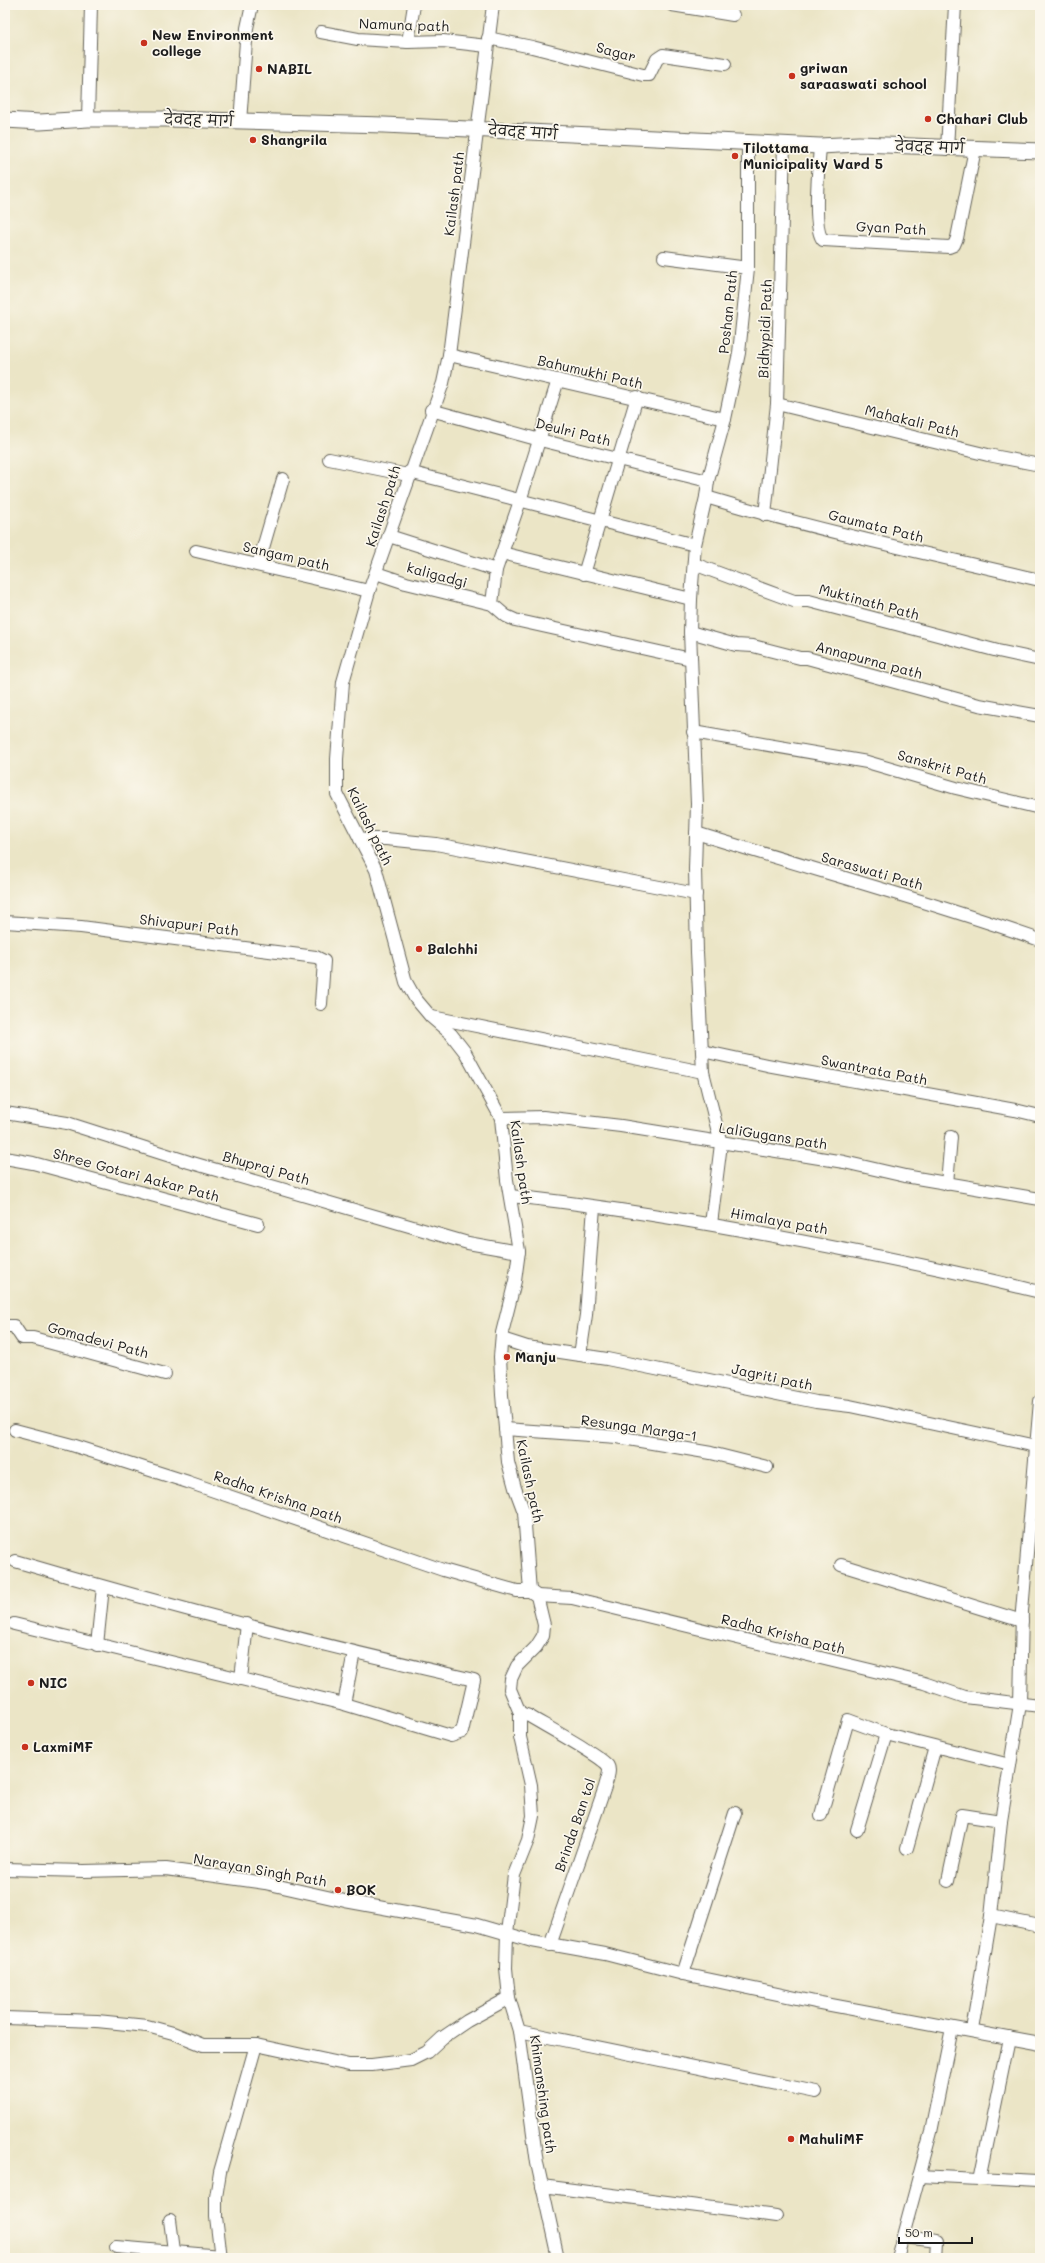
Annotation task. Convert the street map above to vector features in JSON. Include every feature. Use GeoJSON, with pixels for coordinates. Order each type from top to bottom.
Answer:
{"type":"FeatureCollection","features":[{"type":"Feature","properties":{"kind":"main road","name":"देवदह मार्ग"},"geometry":{"type":"LineString","coordinates":[[5,120],[40,122],[88,119],[240,122],[477,130],[784,143],[820,146],[859,144],[947,149],[1040,151]]}},
{"type":"Feature","properties":{"kind":"street"},"geometry":{"type":"LineString","coordinates":[[88,119],[91,5]]}},
{"type":"Feature","properties":{"kind":"street"},"geometry":{"type":"LineString","coordinates":[[240,122],[248,28],[252,5]]}},
{"type":"Feature","properties":{"kind":"street"},"geometry":{"type":"LineString","coordinates":[[408,42],[414,5]]}},
{"type":"Feature","properties":{"kind":"street","name":"Kailash path"},"geometry":{"type":"LineString","coordinates":[[493,5],[449,354],[442,383],[431,410],[369,591],[343,682],[336,788],[342,808],[376,870],[406,982],[415,998],[431,1017],[451,1034],[465,1052],[500,1118],[519,1252],[516,1281],[502,1339],[500,1357],[505,1429],[508,1462],[515,1488],[524,1512],[533,1594],[544,1625],[543,1636],[536,1647],[518,1666],[511,1679],[510,1689],[520,1713]]}},
{"type":"Feature","properties":{"kind":"street"},"geometry":{"type":"LineString","coordinates":[[672,5],[733,15]]}},
{"type":"Feature","properties":{"kind":"street"},"geometry":{"type":"LineString","coordinates":[[947,149],[955,5]]}},
{"type":"Feature","properties":{"kind":"street","name":"Namuna path"},"geometry":{"type":"LineString","coordinates":[[321,32],[358,39],[408,42],[488,42]]}},
{"type":"Feature","properties":{"kind":"street","name":"Sagar"},"geometry":{"type":"LineString","coordinates":[[488,42],[532,46],[643,75],[649,75],[657,59],[663,55],[725,64]]}},
{"type":"Feature","properties":{"kind":"street","name":"Poshan Path"},"geometry":{"type":"LineString","coordinates":[[721,1144],[703,1072],[697,952],[696,833],[690,632],[695,545],[708,481],[725,419],[739,353],[748,268],[748,142]]}},
{"type":"Feature","properties":{"kind":"street","name":"Bidhypidi Path"},"geometry":{"type":"LineString","coordinates":[[766,515],[777,404],[784,143]]}},
{"type":"Feature","properties":{"kind":"street","name":"Gyan Path"},"geometry":{"type":"LineString","coordinates":[[820,146],[817,190],[818,233],[823,240],[949,246],[954,245],[957,238],[975,149]]}},
{"type":"Feature","properties":{"kind":"street"},"geometry":{"type":"LineString","coordinates":[[664,257],[748,268]]}},
{"type":"Feature","properties":{"kind":"street","name":"Bahumukhi Path"},"geometry":{"type":"LineString","coordinates":[[449,354],[637,397],[725,419]]}},
{"type":"Feature","properties":{"kind":"street"},"geometry":{"type":"LineString","coordinates":[[558,380],[540,440],[496,570],[492,604],[506,616],[515,620],[690,659]]}},
{"type":"Feature","properties":{"kind":"street"},"geometry":{"type":"LineString","coordinates":[[584,574],[637,397]]}},
{"type":"Feature","properties":{"kind":"street","name":"Mahakali Path"},"geometry":{"type":"LineString","coordinates":[[777,404],[988,455],[1040,465]]}},
{"type":"Feature","properties":{"kind":"street","name":"Deulri Path"},"geometry":{"type":"LineString","coordinates":[[431,410],[540,440],[619,458],[708,481]]}},
{"type":"Feature","properties":{"kind":"street"},"geometry":{"type":"LineString","coordinates":[[329,459],[409,474],[695,545]]}},
{"type":"Feature","properties":{"kind":"street"},"geometry":{"type":"LineString","coordinates":[[258,565],[283,480]]}},
{"type":"Feature","properties":{"kind":"street","name":"Gaumata Path"},"geometry":{"type":"LineString","coordinates":[[706,496],[766,515],[1040,580]]}},
{"type":"Feature","properties":{"kind":"street"},"geometry":{"type":"LineString","coordinates":[[389,536],[496,570]]}},
{"type":"Feature","properties":{"kind":"street","name":"Sangam path"},"geometry":{"type":"LineString","coordinates":[[196,551],[369,591]]}},
{"type":"Feature","properties":{"kind":"street"},"geometry":{"type":"LineString","coordinates":[[502,553],[691,599]]}},
{"type":"Feature","properties":{"kind":"street","name":"Muktinath Path"},"geometry":{"type":"LineString","coordinates":[[694,564],[794,600],[810,601],[998,651],[1040,660]]}},
{"type":"Feature","properties":{"kind":"street","name":"kaligadgi"},"geometry":{"type":"LineString","coordinates":[[376,573],[406,583],[492,604]]}},
{"type":"Feature","properties":{"kind":"street","name":"Annapurna path"},"geometry":{"type":"LineString","coordinates":[[690,632],[736,645],[753,646],[800,658],[807,658],[979,705],[1040,716]]}},
{"type":"Feature","properties":{"kind":"street","name":"Sanskrit Path"},"geometry":{"type":"LineString","coordinates":[[693,732],[866,762],[956,788],[1040,808]]}},
{"type":"Feature","properties":{"kind":"street","name":"Saraswati Path"},"geometry":{"type":"LineString","coordinates":[[696,833],[823,873],[953,910],[1040,940]]}},
{"type":"Feature","properties":{"kind":"street"},"geometry":{"type":"LineString","coordinates":[[360,839],[386,839],[436,844],[696,894]]}},
{"type":"Feature","properties":{"kind":"street","name":"Shivapuri Path"},"geometry":{"type":"LineString","coordinates":[[5,922],[81,927],[316,957],[324,962],[321,1004]]}},
{"type":"Feature","properties":{"kind":"street"},"geometry":{"type":"LineString","coordinates":[[431,1017],[703,1072]]}},
{"type":"Feature","properties":{"kind":"street","name":"Swantrata Path"},"geometry":{"type":"LineString","coordinates":[[702,1050],[767,1065],[1015,1110],[1040,1116]]}},
{"type":"Feature","properties":{"kind":"street","name":"Bhupraj Path"},"geometry":{"type":"LineString","coordinates":[[5,1113],[67,1124],[183,1160],[461,1241],[519,1252]]}},
{"type":"Feature","properties":{"kind":"street","name":"LaliGugans path"},"geometry":{"type":"LineString","coordinates":[[500,1118],[543,1117],[621,1126],[721,1144],[844,1162],[947,1184],[1040,1199]]}},
{"type":"Feature","properties":{"kind":"street"},"geometry":{"type":"LineString","coordinates":[[947,1184],[951,1137]]}},
{"type":"Feature","properties":{"kind":"street"},"geometry":{"type":"LineString","coordinates":[[710,1224],[721,1144]]}},
{"type":"Feature","properties":{"kind":"street","name":"Shree Gotari Aakar Path"},"geometry":{"type":"LineString","coordinates":[[5,1158],[33,1163],[258,1224]]}},
{"type":"Feature","properties":{"kind":"street","name":"Himalaya path"},"geometry":{"type":"LineString","coordinates":[[510,1196],[710,1224],[900,1259],[1040,1292]]}},
{"type":"Feature","properties":{"kind":"street"},"geometry":{"type":"LineString","coordinates":[[580,1355],[586,1316],[594,1207]]}},
{"type":"Feature","properties":{"kind":"street","name":"Gomadevi Path"},"geometry":{"type":"LineString","coordinates":[[5,1326],[14,1326],[22,1338],[33,1338],[165,1374]]}},
{"type":"Feature","properties":{"kind":"street","name":"Jagriti path"},"geometry":{"type":"LineString","coordinates":[[502,1339],[527,1348],[580,1355],[816,1402],[850,1406],[1036,1446]]}},
{"type":"Feature","properties":{"kind":"street"},"geometry":{"type":"LineString","coordinates":[[972,2030],[991,1916],[1001,1821],[1020,1704],[1022,1621],[1036,1496],[1036,1446],[1040,1401]]}},
{"type":"Feature","properties":{"kind":"street","name":"Resunga Marga-1"},"geometry":{"type":"LineString","coordinates":[[505,1429],[617,1438],[711,1453],[767,1467]]}},
{"type":"Feature","properties":{"kind":"street","name":"Radha Krishna path"},"geometry":{"type":"LineString","coordinates":[[15,1430],[72,1445],[188,1482],[442,1570],[533,1594]]}},
{"type":"Feature","properties":{"kind":"street"},"geometry":{"type":"LineString","coordinates":[[14,1624],[344,1704],[451,1736],[462,1732],[474,1680],[354,1652],[103,1587],[15,1562]]}},
{"type":"Feature","properties":{"kind":"street"},"geometry":{"type":"LineString","coordinates":[[842,1564],[1022,1621]]}},
{"type":"Feature","properties":{"kind":"street"},"geometry":{"type":"LineString","coordinates":[[97,1645],[103,1587]]}},
{"type":"Feature","properties":{"kind":"street","name":"Radha Krisha path"},"geometry":{"type":"LineString","coordinates":[[533,1594],[572,1598],[924,1683],[965,1697],[1040,1706]]}},
{"type":"Feature","properties":{"kind":"street"},"geometry":{"type":"LineString","coordinates":[[241,1679],[247,1624]]}},
{"type":"Feature","properties":{"kind":"street"},"geometry":{"type":"LineString","coordinates":[[344,1704],[354,1652]]}},
{"type":"Feature","properties":{"kind":"street","name":"Khimanshing path"},"geometry":{"type":"LineString","coordinates":[[520,1713],[520,1737],[530,1785],[533,1816],[528,1840],[514,1875],[507,1933],[506,1968],[508,1998],[519,2031],[537,2163],[558,2258]]}},
{"type":"Feature","properties":{"kind":"street","name":"Brinda Ban tol"},"geometry":{"type":"LineString","coordinates":[[520,1713],[530,1716],[594,1755],[607,1764],[609,1769],[605,1787],[550,1945]]}},
{"type":"Feature","properties":{"kind":"street"},"geometry":{"type":"LineString","coordinates":[[821,1815],[848,1720],[886,1734],[1010,1765]]}},
{"type":"Feature","properties":{"kind":"street"},"geometry":{"type":"LineString","coordinates":[[857,1830],[886,1734]]}},
{"type":"Feature","properties":{"kind":"street"},"geometry":{"type":"LineString","coordinates":[[907,1848],[935,1747]]}},
{"type":"Feature","properties":{"kind":"street"},"geometry":{"type":"LineString","coordinates":[[683,1974],[735,1813]]}},
{"type":"Feature","properties":{"kind":"street"},"geometry":{"type":"LineString","coordinates":[[948,1880],[962,1815],[1001,1821]]}},
{"type":"Feature","properties":{"kind":"street","name":"Narayan Singh Path"},"geometry":{"type":"LineString","coordinates":[[5,1869],[84,1871],[166,1869],[196,1872],[264,1883],[404,1912],[449,1919],[550,1945],[605,1954],[683,1974],[815,2002],[952,2028],[972,2030],[1040,2044]]}},
{"type":"Feature","properties":{"kind":"street"},"geometry":{"type":"LineString","coordinates":[[991,1916],[1040,1926]]}},
{"type":"Feature","properties":{"kind":"street"},"geometry":{"type":"LineString","coordinates":[[5,2018],[97,2021],[147,2026],[173,2033],[203,2045],[256,2045],[349,2065],[372,2065],[410,2060],[427,2052],[442,2038],[467,2021],[508,1998]]}},
{"type":"Feature","properties":{"kind":"street"},"geometry":{"type":"LineString","coordinates":[[897,2258],[904,2237],[931,2132],[952,2028]]}},
{"type":"Feature","properties":{"kind":"street"},"geometry":{"type":"LineString","coordinates":[[519,2031],[816,2092]]}},
{"type":"Feature","properties":{"kind":"street"},"geometry":{"type":"LineString","coordinates":[[980,2179],[1010,2038]]}},
{"type":"Feature","properties":{"kind":"street"},"geometry":{"type":"LineString","coordinates":[[116,2247],[174,2254],[221,2257],[216,2217],[216,2196],[220,2172],[256,2045]]}},
{"type":"Feature","properties":{"kind":"street"},"geometry":{"type":"LineString","coordinates":[[919,2176],[1040,2182]]}},
{"type":"Feature","properties":{"kind":"street"},"geometry":{"type":"LineString","coordinates":[[542,2186],[776,2216]]}},
{"type":"Feature","properties":{"kind":"street"},"geometry":{"type":"LineString","coordinates":[[170,2220],[174,2254]]}},
{"type":"Feature","properties":{"kind":"street"},"geometry":{"type":"LineString","coordinates":[[904,2237],[937,2241],[936,2258]]}},
{"type":"Feature","properties":{"kind":"place","name":"New Environment college"},"geometry":{"type":"Point","coordinates":[144,43]}},
{"type":"Feature","properties":{"kind":"place","name":"NABIL"},"geometry":{"type":"Point","coordinates":[259,69]}},
{"type":"Feature","properties":{"kind":"place","name":"griwan saraaswati school"},"geometry":{"type":"Point","coordinates":[792,76]}},
{"type":"Feature","properties":{"kind":"place","name":"Chahari Club"},"geometry":{"type":"Point","coordinates":[928,119]}},
{"type":"Feature","properties":{"kind":"place","name":"Shangrila"},"geometry":{"type":"Point","coordinates":[253,140]}},
{"type":"Feature","properties":{"kind":"place","name":"Tilottama Municipality Ward 5"},"geometry":{"type":"Point","coordinates":[735,156]}},
{"type":"Feature","properties":{"kind":"place","name":"Balchhi"},"geometry":{"type":"Point","coordinates":[419,949]}},
{"type":"Feature","properties":{"kind":"place","name":"Manju"},"geometry":{"type":"Point","coordinates":[507,1357]}},
{"type":"Feature","properties":{"kind":"place","name":"NIC"},"geometry":{"type":"Point","coordinates":[31,1683]}},
{"type":"Feature","properties":{"kind":"place","name":"LaxmiMF"},"geometry":{"type":"Point","coordinates":[25,1747]}},
{"type":"Feature","properties":{"kind":"place","name":"BOK"},"geometry":{"type":"Point","coordinates":[338,1890]}},
{"type":"Feature","properties":{"kind":"place","name":"MahuliMF"},"geometry":{"type":"Point","coordinates":[791,2139]}}]}
